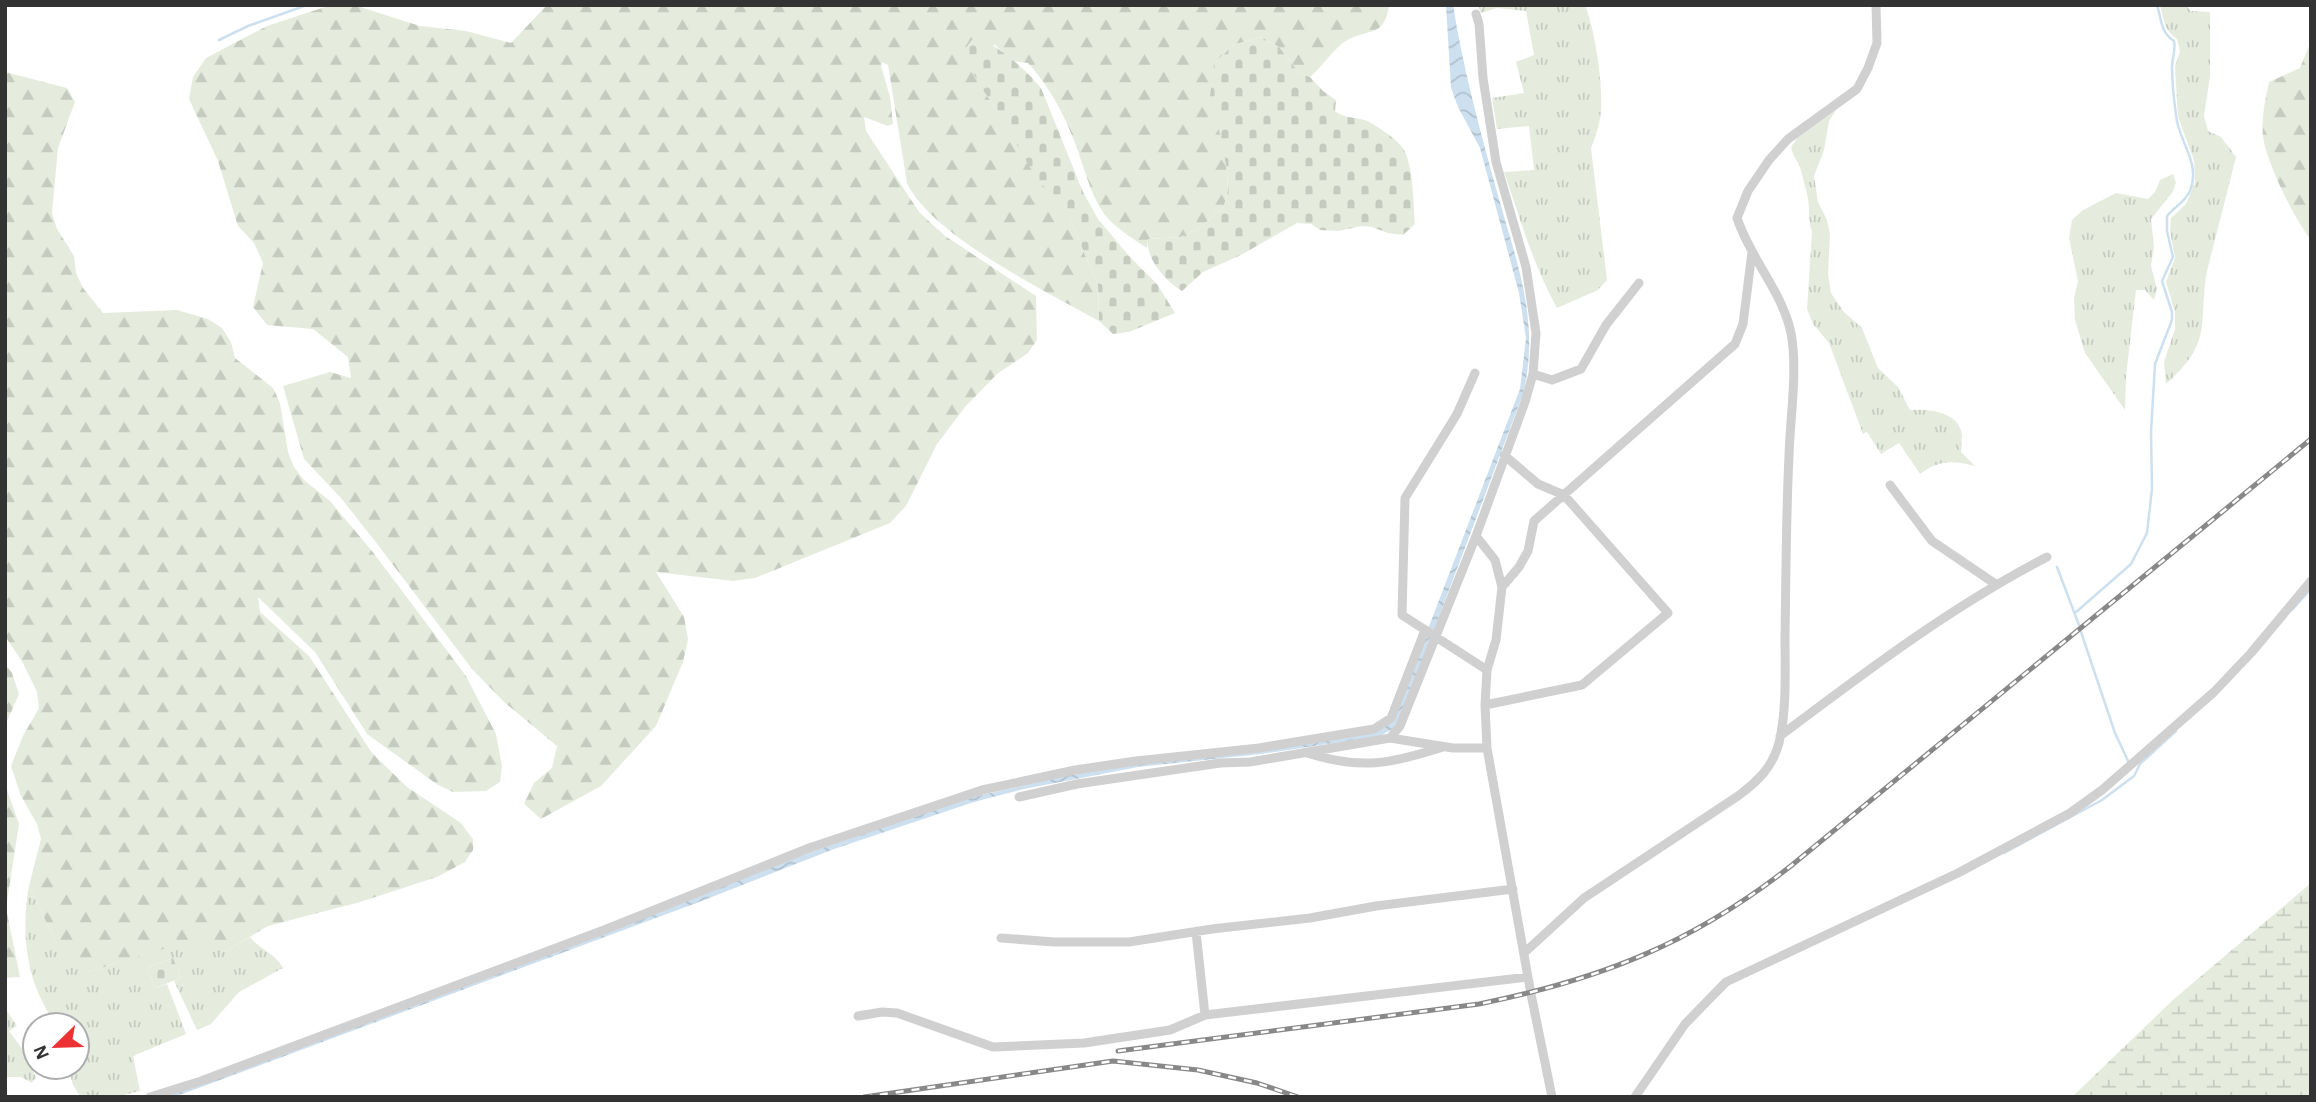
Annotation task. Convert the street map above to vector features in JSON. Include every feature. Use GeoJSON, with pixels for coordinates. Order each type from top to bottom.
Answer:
{"type":"FeatureCollection","features":[{"type":"Feature","properties":{"kind":"street"},"geometry":{"type":"LineString","coordinates":[[1524,953],[1584,898],[1757,782],[1772,764],[1780,736],[1784,697],[1792,337],[1780,303],[1737,218],[1740,205],[1769,160],[1788,139],[1857,89],[1877,43],[1876,5]]}},
{"type":"Feature","properties":{"kind":"street"},"geometry":{"type":"LineString","coordinates":[[150,1097],[201,1081],[604,930],[809,848],[982,790],[1087,768],[1259,748],[1374,729],[1391,718],[1476,536],[1533,374],[1536,333],[1532,297],[1496,162],[1476,14]]}},
{"type":"Feature","properties":{"kind":"street"},"geometry":{"type":"LineString","coordinates":[[1502,587],[1528,551],[1534,521],[1735,344],[1743,324],[1752,252]]}},
{"type":"Feature","properties":{"kind":"street"},"geometry":{"type":"LineString","coordinates":[[1533,374],[1552,380],[1581,369],[1606,325],[1639,283]]}},
{"type":"Feature","properties":{"kind":"street"},"geometry":{"type":"LineString","coordinates":[[1475,373],[1457,414],[1405,498],[1402,615],[1487,670]]}},
{"type":"Feature","properties":{"kind":"street"},"geometry":{"type":"LineString","coordinates":[[1485,705],[1582,685],[1668,613],[1564,495],[1538,484],[1504,455]]}},
{"type":"Feature","properties":{"kind":"street"},"geometry":{"type":"LineString","coordinates":[[1890,485],[1932,541],[1997,585]]}},
{"type":"Feature","properties":{"kind":"street"},"geometry":{"type":"LineString","coordinates":[[1476,536],[1495,560],[1502,587],[1496,639],[1487,670],[1487,748],[1552,1097]]}},
{"type":"Feature","properties":{"kind":"street"},"geometry":{"type":"LineString","coordinates":[[1780,736],[1868,670],[1997,585],[2047,557]]}},
{"type":"Feature","properties":{"kind":"street"},"geometry":{"type":"LineString","coordinates":[[1634,1097],[1685,1024],[1726,982],[1958,873],[2060,819],[2102,790],[2214,692],[2311,582]]}},
{"type":"Feature","properties":{"kind":"street"},"geometry":{"type":"LineString","coordinates":[[1390,738],[1400,726],[1430,633]]}},
{"type":"Feature","properties":{"kind":"street"},"geometry":{"type":"LineString","coordinates":[[1019,797],[1090,782],[1220,763],[1250,762],[1390,738],[1444,746],[1487,748]]}},
{"type":"Feature","properties":{"kind":"street"},"geometry":{"type":"LineString","coordinates":[[1305,753],[1354,765],[1402,760],[1444,746]]}},
{"type":"Feature","properties":{"kind":"street"},"geometry":{"type":"LineString","coordinates":[[1001,939],[1129,942],[1513,889]]}},
{"type":"Feature","properties":{"kind":"street"},"geometry":{"type":"LineString","coordinates":[[1196,932],[1205,1015]]}},
{"type":"Feature","properties":{"kind":"street"},"geometry":{"type":"LineString","coordinates":[[858,1016],[882,1012],[897,1013],[993,1047],[1084,1043],[1170,1030],[1205,1015],[1528,977]]}},
{"type":"Feature","properties":{"kind":"green space"},"geometry":{"type":"Polygon","coordinates":[[[331,5],[354,5],[420,26],[466,31],[511,43],[547,5],[1389,5],[1384,23],[1342,44],[1310,77],[1299,73],[1279,47],[1261,37],[1233,45],[1214,64],[1227,173],[1228,190],[1224,206],[1200,228],[1180,237],[1148,239],[1147,248],[1118,228],[1099,206],[1066,122],[1043,81],[1028,63],[1012,61],[994,44],[984,92],[1072,224],[1098,285],[1099,321],[992,261],[940,223],[920,203],[907,183],[888,65],[882,62],[893,124],[888,126],[864,117],[866,131],[919,212],[945,236],[1036,296],[1037,340],[1028,353],[997,374],[965,407],[937,444],[906,506],[890,523],[755,578],[733,581],[656,572],[684,617],[688,639],[683,662],[656,726],[601,786],[541,819],[524,804],[534,783],[552,768],[557,746],[504,702],[472,669],[341,498],[304,459],[283,386],[330,372],[351,378],[348,357],[313,329],[267,325],[253,307],[263,263],[254,243],[238,226],[218,161],[189,99],[193,77],[206,58],[267,26],[331,5]]]}},
{"type":"Feature","properties":{"kind":"green space"},"geometry":{"type":"Polygon","coordinates":[[[1478,5],[1585,5],[1592,28],[1598,57],[1601,99],[1599,125],[1591,148],[1607,280],[1598,290],[1557,308],[1534,258],[1504,172],[1534,170],[1529,126],[1497,129],[1492,98],[1524,93],[1516,62],[1534,55],[1526,11],[1497,8],[1481,13],[1478,5]]]}},
{"type":"Feature","properties":{"kind":"green space"},"geometry":{"type":"Polygon","coordinates":[[[2160,5],[2185,5],[2191,11],[2210,12],[2210,76],[2204,116],[2208,131],[2221,137],[2236,157],[2207,271],[2198,344],[2181,369],[2166,384],[2164,362],[2175,329],[2175,312],[2166,282],[2175,258],[2170,231],[2171,218],[2186,204],[2195,182],[2194,160],[2178,117],[2175,67],[2180,51],[2177,39],[2165,24],[2160,5]]]}},
{"type":"Feature","properties":{"kind":"green space"},"geometry":{"type":"Polygon","coordinates":[[[975,36],[1011,58],[1041,88],[1083,192],[1098,219],[1157,284],[1175,313],[1129,332],[1113,334],[1099,321],[1098,285],[1072,224],[1029,166],[973,73],[965,49],[975,36]]]}},
{"type":"Feature","properties":{"kind":"green space"},"geometry":{"type":"Polygon","coordinates":[[[1261,37],[1279,47],[1299,73],[1310,77],[1336,100],[1335,111],[1343,116],[1371,123],[1402,147],[1411,173],[1415,224],[1403,235],[1372,227],[1362,226],[1338,231],[1320,230],[1311,224],[1297,223],[1241,255],[1203,272],[1182,291],[1158,269],[1150,254],[1148,239],[1180,237],[1200,228],[1224,206],[1228,190],[1227,173],[1210,96],[1214,64],[1233,45],[1261,37]]]}},
{"type":"Feature","properties":{"kind":"green space"},"geometry":{"type":"Polygon","coordinates":[[[2311,41],[2311,240],[2277,179],[2264,142],[2263,127],[2269,82],[2300,68],[2311,41]]]}},
{"type":"Feature","properties":{"kind":"green space"},"geometry":{"type":"Polygon","coordinates":[[[5,72],[67,88],[75,102],[58,148],[52,213],[57,229],[74,256],[76,273],[83,288],[103,313],[177,310],[208,319],[222,328],[231,342],[235,358],[273,388],[280,403],[288,452],[294,467],[304,480],[330,501],[372,551],[466,676],[496,734],[502,766],[500,782],[486,791],[453,792],[438,785],[367,734],[315,652],[258,597],[260,612],[309,656],[372,753],[407,787],[461,823],[473,839],[473,850],[465,862],[437,877],[360,902],[268,926],[226,951],[186,942],[88,972],[68,962],[56,942],[29,886],[41,839],[37,824],[21,796],[11,766],[23,736],[39,708],[37,692],[23,663],[5,636],[5,72]]]}},
{"type":"Feature","properties":{"kind":"green space"},"geometry":{"type":"Polygon","coordinates":[[[1836,110],[1829,121],[1824,150],[1814,176],[1818,202],[1827,220],[1830,234],[1828,274],[1831,293],[1844,312],[1862,328],[1878,368],[1898,387],[1910,410],[1934,411],[1955,421],[1962,435],[1961,452],[1975,466],[1946,462],[1920,474],[1899,443],[1881,454],[1867,432],[1863,434],[1829,343],[1813,324],[1807,309],[1812,232],[1807,193],[1791,147],[1798,137],[1836,110]]]}},
{"type":"Feature","properties":{"kind":"green space"},"geometry":{"type":"Polygon","coordinates":[[[2173,174],[2176,183],[2172,193],[2151,219],[2154,247],[2151,266],[2157,289],[2154,300],[2145,290],[2136,290],[2126,376],[2125,410],[2085,353],[2075,320],[2074,298],[2078,281],[2069,238],[2072,220],[2083,210],[2116,193],[2148,199],[2155,192],[2160,180],[2173,174]]]}},
{"type":"Feature","properties":{"kind":"green space"},"geometry":{"type":"Polygon","coordinates":[[[5,664],[12,673],[19,694],[5,726],[5,664]]]}},
{"type":"Feature","properties":{"kind":"green space"},"geometry":{"type":"Polygon","coordinates":[[[5,784],[19,824],[6,908],[20,977],[5,978],[5,784]]]}},
{"type":"Feature","properties":{"kind":"green space"},"geometry":{"type":"Polygon","coordinates":[[[2311,883],[2311,1097],[2072,1097],[2174,999],[2311,883]]]}},
{"type":"Feature","properties":{"kind":"green space"},"geometry":{"type":"Polygon","coordinates":[[[29,886],[56,942],[88,972],[186,941],[226,951],[250,937],[283,968],[239,992],[211,1024],[197,1030],[174,981],[181,978],[173,958],[147,968],[155,988],[167,984],[186,1034],[133,1056],[140,1091],[116,1097],[80,1096],[72,1081],[91,1081],[91,1011],[47,1011],[31,973],[26,910],[29,886]]]}},
{"type":"Feature","properties":{"kind":"green space"},"geometry":{"type":"Polygon","coordinates":[[[173,958],[181,978],[155,988],[147,968],[173,958]]]}},
{"type":"Feature","properties":{"kind":"green space"},"geometry":{"type":"Polygon","coordinates":[[[5,1008],[17,1026],[9,1031],[21,1047],[21,1077],[5,1077],[5,1008]]]}},
{"type":"Feature","properties":{"kind":"water"},"geometry":{"type":"Polygon","coordinates":[[[1446,5],[1453,5],[1472,99],[1524,292],[1528,316],[1528,367],[1523,394],[1400,720],[1394,728],[1380,736],[1261,754],[1138,767],[1024,789],[974,802],[834,849],[699,902],[174,1097],[161,1097],[799,856],[973,797],[1074,774],[1385,725],[1405,689],[1520,389],[1526,338],[1519,293],[1480,148],[1451,88],[1446,5]]]}},
{"type":"Feature","properties":{"kind":"waterway"},"geometry":{"type":"LineString","coordinates":[[219,40],[248,26],[307,5]]}},
{"type":"Feature","properties":{"kind":"waterway"},"geometry":{"type":"LineString","coordinates":[[2075,613],[2131,564],[2147,533],[2152,489],[2151,432],[2155,364],[2172,320],[2162,281],[2173,257],[2167,231],[2167,216],[2187,196],[2193,178],[2191,160],[2176,115],[2172,73],[2174,41],[2164,30],[2157,5]]}},
{"type":"Feature","properties":{"kind":"waterway"},"geometry":{"type":"LineString","coordinates":[[2057,567],[2079,625]]}},
{"type":"Feature","properties":{"kind":"waterway"},"geometry":{"type":"LineString","coordinates":[[2292,610],[2311,589]]}},
{"type":"Feature","properties":{"kind":"waterway"},"geometry":{"type":"LineString","coordinates":[[2081,632],[2115,733],[2129,763]]}},
{"type":"Feature","properties":{"kind":"waterway"},"geometry":{"type":"LineString","coordinates":[[2004,853],[2102,800],[2134,776],[2140,764],[2176,731]]}},
{"type":"Feature","properties":{"kind":"railway"},"geometry":{"type":"LineString","coordinates":[[1118,1051],[1479,1004],[1566,983],[1606,970],[1682,937],[1719,916],[1792,865],[2311,439]]}},
{"type":"Feature","properties":{"kind":"railway"},"geometry":{"type":"LineString","coordinates":[[864,1097],[1113,1061],[1198,1070],[1257,1083],[1298,1097]]}}]}
